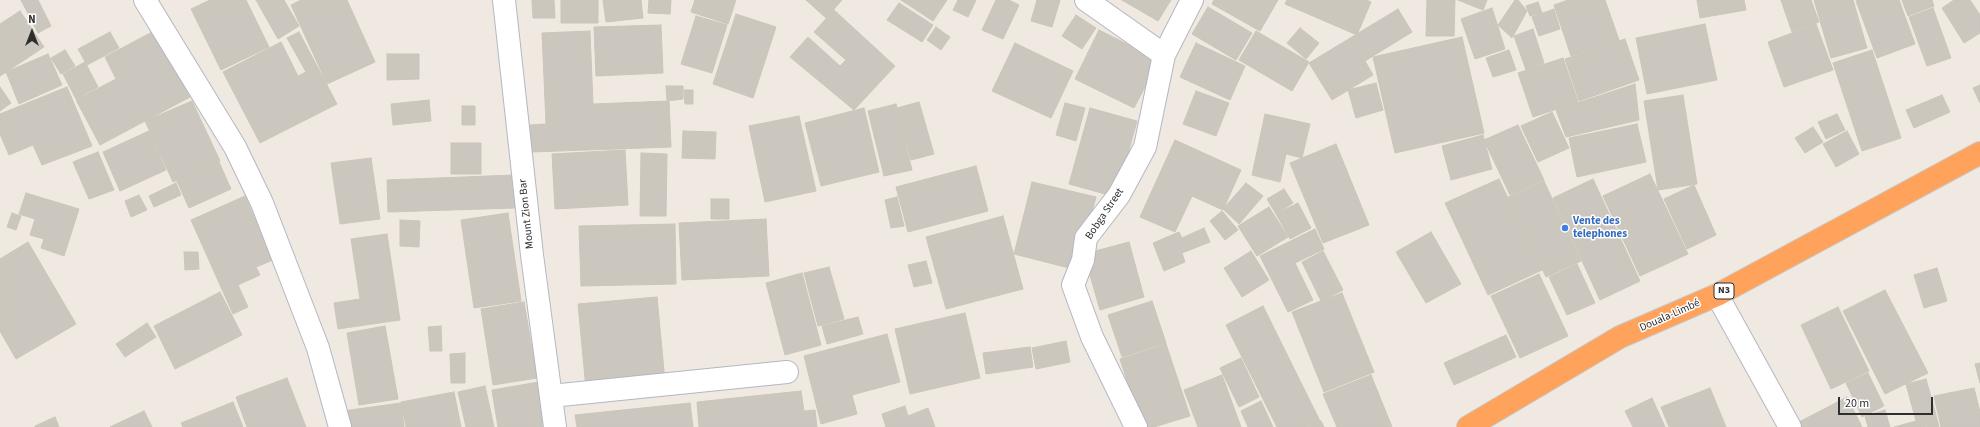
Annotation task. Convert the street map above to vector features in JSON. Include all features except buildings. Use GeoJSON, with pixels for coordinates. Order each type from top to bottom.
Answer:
{"type":"FeatureCollection","features":[{"type":"Feature","properties":{"kind":"highway","name":"Douala-Limbé"},"geometry":{"type":"LineString","coordinates":[[1468,427],[1620,337],[1717,295],[1980,153]]}},
{"type":"Feature","properties":{"kind":"street"},"geometry":{"type":"LineString","coordinates":[[145,0],[235,147],[262,203],[318,348],[340,427]]}},
{"type":"Feature","properties":{"kind":"street","name":"Mount Zion Bar"},"geometry":{"type":"LineString","coordinates":[[504,0],[532,255],[555,427]]}},
{"type":"Feature","properties":{"kind":"street"},"geometry":{"type":"LineString","coordinates":[[1086,0],[1164,56]]}},
{"type":"Feature","properties":{"kind":"street","name":"Bobga Street"},"geometry":{"type":"LineString","coordinates":[[1136,427],[1092,337],[1073,285],[1083,260],[1086,238],[1119,195],[1146,147],[1164,56],[1192,0]]}},
{"type":"Feature","properties":{"kind":"street"},"geometry":{"type":"LineString","coordinates":[[1717,295],[1790,427]]}},
{"type":"Feature","properties":{"kind":"street"},"geometry":{"type":"LineString","coordinates":[[551,396],[787,372]]}},
{"type":"Feature","properties":{"kind":"place","name":"Vente des telephones"},"geometry":{"type":"Point","coordinates":[1565,228]}}]}
